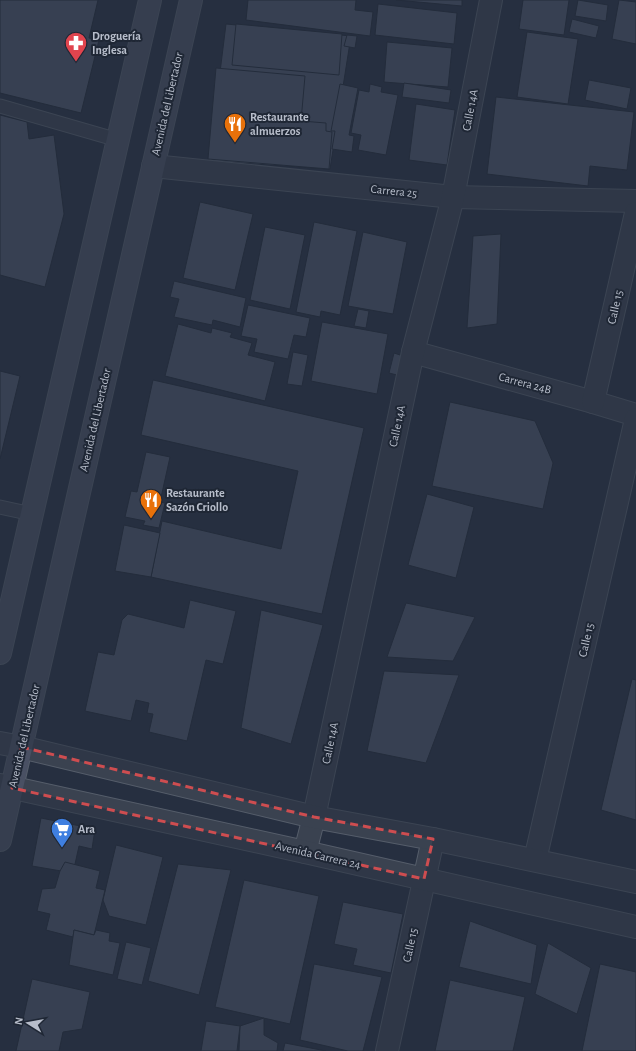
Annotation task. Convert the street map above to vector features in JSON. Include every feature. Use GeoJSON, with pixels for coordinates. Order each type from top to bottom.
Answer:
{"type":"FeatureCollection","features":[{"type":"Feature","properties":{"kind":"main road"},"geometry":{"type":"LineString","coordinates":[[0,653],[150,0]]}},
{"type":"Feature","properties":{"kind":"main road","name":"Avenida del Libertador"},"geometry":{"type":"LineString","coordinates":[[0,840],[10,745],[153,166],[191,0]]}},
{"type":"Feature","properties":{"kind":"street","name":"Calle 14A"},"geometry":{"type":"LineString","coordinates":[[305,852],[314,817],[413,352],[453,197],[491,0]]}},
{"type":"Feature","properties":{"kind":"street","name":"Carrera 25"},"geometry":{"type":"LineString","coordinates":[[153,166],[453,197],[636,201]]}},
{"type":"Feature","properties":{"kind":"street","name":"Calle 15"},"geometry":{"type":"LineString","coordinates":[[593,402],[636,213]]}},
{"type":"Feature","properties":{"kind":"street","name":"Carrera 24B"},"geometry":{"type":"LineString","coordinates":[[413,352],[636,415]]}},
{"type":"Feature","properties":{"kind":"street","name":"Calle 15"},"geometry":{"type":"LineString","coordinates":[[536,860],[636,419]]}},
{"type":"Feature","properties":{"kind":"street"},"geometry":{"type":"LineString","coordinates":[[10,745],[314,817],[433,839],[636,882]]}},
{"type":"Feature","properties":{"kind":"street","name":"Avenida Carrera 24"},"geometry":{"type":"LineString","coordinates":[[6,787],[305,852],[636,927]]}},
{"type":"Feature","properties":{"kind":"street","name":"Calle 15"},"geometry":{"type":"LineString","coordinates":[[387,1051],[433,839]]}},
{"type":"Feature","properties":{"kind":"lane"},"geometry":{"type":"LineString","coordinates":[[0,106],[118,140]]}},
{"type":"Feature","properties":{"kind":"lane"},"geometry":{"type":"LineString","coordinates":[[0,506],[32,514]]}},
{"type":"Feature","properties":{"kind":"highlighted area"},"geometry":{"type":"Polygon","coordinates":[[[21,747],[314,817],[433,839],[424,879],[12,788],[21,747]]]}},
{"type":"Feature","properties":{"kind":"building"},"geometry":{"type":"Polygon","coordinates":[[[0,0],[98,0],[89,38],[99,40],[81,113],[0,93],[0,0]]]}},
{"type":"Feature","properties":{"kind":"building"},"geometry":{"type":"Polygon","coordinates":[[[248,0],[356,0],[355,10],[373,12],[370,36],[246,20],[248,0]]]}},
{"type":"Feature","properties":{"kind":"building"},"geometry":{"type":"Polygon","coordinates":[[[396,0],[462,0],[462,6],[396,0]]]}},
{"type":"Feature","properties":{"kind":"building"},"geometry":{"type":"Polygon","coordinates":[[[523,0],[569,0],[564,35],[519,29],[523,0]]]}},
{"type":"Feature","properties":{"kind":"building"},"geometry":{"type":"Polygon","coordinates":[[[578,0],[608,5],[606,21],[575,16],[578,0]]]}},
{"type":"Feature","properties":{"kind":"building"},"geometry":{"type":"Polygon","coordinates":[[[619,0],[636,2],[636,44],[612,39],[619,0]]]}},
{"type":"Feature","properties":{"kind":"building"},"geometry":{"type":"Polygon","coordinates":[[[378,4],[457,13],[454,44],[375,35],[378,4]]]}},
{"type":"Feature","properties":{"kind":"building"},"geometry":{"type":"Polygon","coordinates":[[[572,19],[599,26],[596,38],[569,32],[572,19]]]}},
{"type":"Feature","properties":{"kind":"building"},"geometry":{"type":"Polygon","coordinates":[[[226,24],[351,36],[330,169],[209,161],[226,24]]]}},
{"type":"Feature","properties":{"kind":"building"},"geometry":{"type":"Polygon","coordinates":[[[236,24],[342,34],[339,75],[232,65],[236,24]]]}},
{"type":"Feature","properties":{"kind":"building"},"geometry":{"type":"Polygon","coordinates":[[[527,32],[578,39],[568,104],[517,97],[527,32]]]}},
{"type":"Feature","properties":{"kind":"building"},"geometry":{"type":"Polygon","coordinates":[[[347,35],[357,36],[355,48],[344,46],[347,35]]]}},
{"type":"Feature","properties":{"kind":"building"},"geometry":{"type":"Polygon","coordinates":[[[387,42],[452,48],[448,87],[384,82],[387,42]]]}},
{"type":"Feature","properties":{"kind":"building"},"geometry":{"type":"Polygon","coordinates":[[[216,68],[305,76],[301,121],[326,123],[326,131],[332,132],[329,169],[208,159],[216,68]]]}},
{"type":"Feature","properties":{"kind":"building"},"geometry":{"type":"Polygon","coordinates":[[[589,80],[631,88],[627,109],[585,100],[589,80]]]}},
{"type":"Feature","properties":{"kind":"building"},"geometry":{"type":"Polygon","coordinates":[[[404,83],[451,90],[449,103],[402,97],[404,83]]]}},
{"type":"Feature","properties":{"kind":"building"},"geometry":{"type":"Polygon","coordinates":[[[340,84],[358,88],[349,135],[354,136],[352,152],[332,149],[335,131],[331,131],[340,84]]]}},
{"type":"Feature","properties":{"kind":"building"},"geometry":{"type":"Polygon","coordinates":[[[370,84],[382,87],[381,92],[398,95],[386,155],[358,150],[361,135],[351,133],[359,90],[369,92],[370,84]]]}},
{"type":"Feature","properties":{"kind":"building"},"geometry":{"type":"Polygon","coordinates":[[[496,97],[634,112],[627,170],[590,166],[588,186],[487,174],[496,97]]]}},
{"type":"Feature","properties":{"kind":"building"},"geometry":{"type":"Polygon","coordinates":[[[416,104],[455,110],[447,165],[409,160],[416,104]]]}},
{"type":"Feature","properties":{"kind":"building"},"geometry":{"type":"Polygon","coordinates":[[[0,115],[27,122],[29,139],[54,135],[64,214],[45,287],[0,275],[0,115]]]}},
{"type":"Feature","properties":{"kind":"building"},"geometry":{"type":"Polygon","coordinates":[[[200,202],[253,214],[235,290],[183,278],[200,202]]]}},
{"type":"Feature","properties":{"kind":"building"},"geometry":{"type":"Polygon","coordinates":[[[314,222],[357,231],[340,315],[321,311],[320,317],[296,312],[314,222]]]}},
{"type":"Feature","properties":{"kind":"building"},"geometry":{"type":"Polygon","coordinates":[[[265,227],[305,235],[290,309],[250,300],[265,227]]]}},
{"type":"Feature","properties":{"kind":"building"},"geometry":{"type":"Polygon","coordinates":[[[363,232],[407,242],[393,314],[348,306],[363,232]]]}},
{"type":"Feature","properties":{"kind":"building"},"geometry":{"type":"Polygon","coordinates":[[[501,234],[497,324],[467,328],[473,236],[501,234]]]}},
{"type":"Feature","properties":{"kind":"building"},"geometry":{"type":"Polygon","coordinates":[[[174,281],[246,298],[240,327],[213,320],[212,325],[174,317],[179,299],[170,297],[174,281]]]}},
{"type":"Feature","properties":{"kind":"building"},"geometry":{"type":"Polygon","coordinates":[[[248,305],[310,318],[306,337],[294,335],[288,359],[254,352],[257,339],[241,336],[248,305]]]}},
{"type":"Feature","properties":{"kind":"building"},"geometry":{"type":"Polygon","coordinates":[[[358,309],[369,311],[366,328],[354,326],[358,309]]]}},
{"type":"Feature","properties":{"kind":"building"},"geometry":{"type":"Polygon","coordinates":[[[322,322],[388,334],[377,394],[311,381],[322,322]]]}},
{"type":"Feature","properties":{"kind":"building"},"geometry":{"type":"Polygon","coordinates":[[[178,324],[211,333],[212,328],[232,333],[230,337],[252,343],[248,355],[275,362],[265,401],[165,376],[178,324]]]}},
{"type":"Feature","properties":{"kind":"building"},"geometry":{"type":"Polygon","coordinates":[[[293,352],[308,355],[302,386],[287,384],[293,352]]]}},
{"type":"Feature","properties":{"kind":"building"},"geometry":{"type":"Polygon","coordinates":[[[394,353],[406,357],[401,376],[389,373],[394,353]]]}},
{"type":"Feature","properties":{"kind":"building"},"geometry":{"type":"Polygon","coordinates":[[[0,371],[20,376],[0,459],[0,371]]]}},
{"type":"Feature","properties":{"kind":"building"},"geometry":{"type":"Polygon","coordinates":[[[153,380],[364,428],[322,614],[151,577],[162,521],[281,549],[298,471],[141,435],[153,380]]]}},
{"type":"Feature","properties":{"kind":"building"},"geometry":{"type":"Polygon","coordinates":[[[450,402],[535,421],[553,463],[543,509],[432,486],[450,402]]]}},
{"type":"Feature","properties":{"kind":"building"},"geometry":{"type":"Polygon","coordinates":[[[146,452],[170,457],[160,502],[165,503],[159,528],[143,525],[145,521],[125,517],[131,491],[137,492],[146,452]]]}},
{"type":"Feature","properties":{"kind":"building"},"geometry":{"type":"Polygon","coordinates":[[[427,494],[474,507],[456,578],[408,565],[427,494]]]}},
{"type":"Feature","properties":{"kind":"building"},"geometry":{"type":"Polygon","coordinates":[[[124,525],[160,533],[151,577],[115,571],[124,525]]]}},
{"type":"Feature","properties":{"kind":"building"},"geometry":{"type":"Polygon","coordinates":[[[190,600],[236,611],[223,664],[206,660],[187,741],[149,732],[153,714],[147,713],[149,703],[136,700],[131,721],[85,711],[98,652],[114,655],[122,620],[128,614],[184,628],[190,600]]]}},
{"type":"Feature","properties":{"kind":"building"},"geometry":{"type":"Polygon","coordinates":[[[406,603],[475,617],[453,661],[387,657],[406,603]]]}},
{"type":"Feature","properties":{"kind":"building"},"geometry":{"type":"Polygon","coordinates":[[[261,610],[323,625],[291,744],[241,728],[261,610]]]}},
{"type":"Feature","properties":{"kind":"building"},"geometry":{"type":"Polygon","coordinates":[[[384,671],[459,675],[426,763],[367,751],[384,671]]]}},
{"type":"Feature","properties":{"kind":"building"},"geometry":{"type":"Polygon","coordinates":[[[632,679],[636,680],[636,820],[601,810],[632,679]]]}},
{"type":"Feature","properties":{"kind":"building"},"geometry":{"type":"Polygon","coordinates":[[[41,818],[95,829],[92,849],[79,846],[73,873],[32,866],[41,818]]]}},
{"type":"Feature","properties":{"kind":"building"},"geometry":{"type":"Polygon","coordinates":[[[116,845],[163,857],[146,925],[109,916],[103,900],[116,845]]]}},
{"type":"Feature","properties":{"kind":"building"},"geometry":{"type":"Polygon","coordinates":[[[65,862],[100,871],[96,888],[105,890],[94,935],[74,930],[73,937],[46,930],[50,914],[37,911],[42,889],[55,888],[60,871],[65,862]]]}},
{"type":"Feature","properties":{"kind":"building"},"geometry":{"type":"Polygon","coordinates":[[[178,864],[231,870],[199,995],[148,981],[178,864]]]}},
{"type":"Feature","properties":{"kind":"building"},"geometry":{"type":"Polygon","coordinates":[[[244,880],[319,896],[290,1024],[215,1007],[244,880]]]}},
{"type":"Feature","properties":{"kind":"building"},"geometry":{"type":"Polygon","coordinates":[[[343,902],[403,914],[391,973],[353,965],[357,949],[334,944],[343,902]]]}},
{"type":"Feature","properties":{"kind":"building"},"geometry":{"type":"Polygon","coordinates":[[[470,921],[537,945],[531,984],[459,967],[470,921]]]}},
{"type":"Feature","properties":{"kind":"building"},"geometry":{"type":"Polygon","coordinates":[[[74,930],[94,935],[96,930],[110,933],[109,941],[120,943],[113,975],[69,965],[74,930]]]}},
{"type":"Feature","properties":{"kind":"building"},"geometry":{"type":"Polygon","coordinates":[[[126,942],[151,948],[142,985],[117,979],[126,942]]]}},
{"type":"Feature","properties":{"kind":"building"},"geometry":{"type":"Polygon","coordinates":[[[548,943],[591,968],[577,1014],[535,994],[548,943]]]}},
{"type":"Feature","properties":{"kind":"building"},"geometry":{"type":"Polygon","coordinates":[[[314,964],[382,977],[363,1051],[348,1051],[300,1040],[314,964]]]}},
{"type":"Feature","properties":{"kind":"building"},"geometry":{"type":"Polygon","coordinates":[[[600,964],[636,972],[636,1051],[582,1051],[600,964]]]}},
{"type":"Feature","properties":{"kind":"building"},"geometry":{"type":"Polygon","coordinates":[[[32,979],[90,992],[82,1029],[63,1032],[59,1051],[16,1051],[32,979]]]}},
{"type":"Feature","properties":{"kind":"building"},"geometry":{"type":"Polygon","coordinates":[[[450,980],[525,997],[513,1051],[435,1051],[450,980]]]}},
{"type":"Feature","properties":{"kind":"building"},"geometry":{"type":"Polygon","coordinates":[[[264,1018],[264,1035],[278,1043],[277,1051],[239,1051],[240,1026],[264,1018]]]}},
{"type":"Feature","properties":{"kind":"building"},"geometry":{"type":"Polygon","coordinates":[[[206,1021],[240,1026],[237,1051],[201,1051],[206,1021]]]}},
{"type":"Feature","properties":{"kind":"building"},"geometry":{"type":"Polygon","coordinates":[[[285,1043],[326,1051],[283,1051],[285,1043]]]}},
{"type":"Feature","properties":{"kind":"place","name":"Droguería Inglesa"},"geometry":{"type":"Point","coordinates":[76,62]}},
{"type":"Feature","properties":{"kind":"place","name":"Restaurante almuerzos"},"geometry":{"type":"Point","coordinates":[235,144]}},
{"type":"Feature","properties":{"kind":"place","name":"Restaurante Sazón Criollo"},"geometry":{"type":"Point","coordinates":[151,520]}},
{"type":"Feature","properties":{"kind":"place","name":"Ara"},"geometry":{"type":"Point","coordinates":[62,848]}}]}
